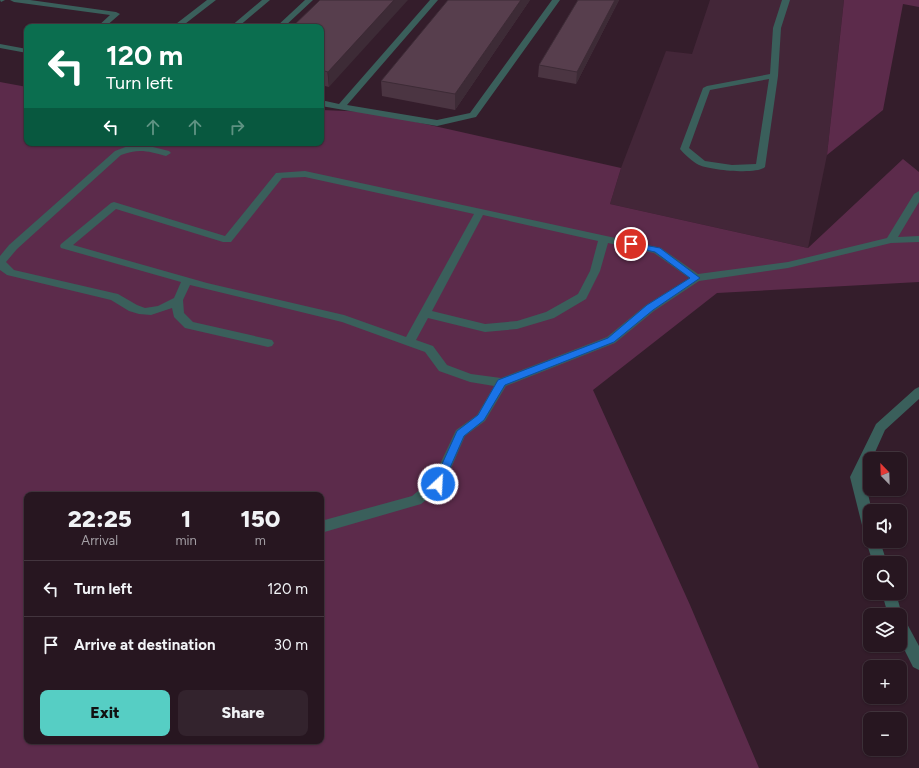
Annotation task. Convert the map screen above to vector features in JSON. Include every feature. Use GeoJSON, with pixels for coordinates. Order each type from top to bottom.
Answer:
{"type":"FeatureCollection","features":[{"type":"Feature","properties":{"kind":"street"},"geometry":{"type":"LineString","coordinates":[[14,0],[116,14],[104,24]]}},
{"type":"Feature","properties":{"kind":"street"},"geometry":{"type":"LineString","coordinates":[[180,24],[212,0]]}},
{"type":"Feature","properties":{"kind":"street"},"geometry":{"type":"LineString","coordinates":[[238,24],[266,0]]}},
{"type":"Feature","properties":{"kind":"street"},"geometry":{"type":"LineString","coordinates":[[283,24],[309,0]]}},
{"type":"Feature","properties":{"kind":"street"},"geometry":{"type":"LineString","coordinates":[[341,107],[434,0]]}},
{"type":"Feature","properties":{"kind":"street"},"geometry":{"type":"LineString","coordinates":[[324,104],[437,123],[473,115],[556,0]]}},
{"type":"Feature","properties":{"kind":"street"},"geometry":{"type":"LineString","coordinates":[[774,76],[707,88],[684,149],[702,163],[732,168],[760,167],[774,76],[777,28],[786,0]]}},
{"type":"Feature","properties":{"kind":"street"},"geometry":{"type":"LineString","coordinates":[[0,46],[24,50]]}},
{"type":"Feature","properties":{"kind":"street"},"geometry":{"type":"LineString","coordinates":[[166,152],[141,147],[131,148],[118,153],[13,247],[1,262],[2,266],[11,273],[114,297],[125,301],[140,311],[151,312],[162,310],[178,300]]}},
{"type":"Feature","properties":{"kind":"street"},"geometry":{"type":"LineString","coordinates":[[696,278],[657,250],[305,174],[279,175],[227,240],[114,205],[65,246],[187,280],[344,319],[429,349],[443,368],[470,378],[502,383],[611,340],[650,308],[696,278],[788,265],[891,240],[919,239]]}},
{"type":"Feature","properties":{"kind":"street"},"geometry":{"type":"LineString","coordinates":[[891,240],[919,194]]}},
{"type":"Feature","properties":{"kind":"street"},"geometry":{"type":"LineString","coordinates":[[409,342],[480,212]]}},
{"type":"Feature","properties":{"kind":"street"},"geometry":{"type":"LineString","coordinates":[[425,313],[485,328],[517,325],[550,316],[582,296],[595,271],[604,238]]}},
{"type":"Feature","properties":{"kind":"street"},"geometry":{"type":"LineString","coordinates":[[187,280],[178,300],[178,314],[189,325],[268,343]]}},
{"type":"Feature","properties":{"kind":"street"},"geometry":{"type":"LineString","coordinates":[[324,526],[416,500],[438,484],[460,433],[481,418],[502,383]]}},
{"type":"Feature","properties":{"kind":"street"},"geometry":{"type":"LineString","coordinates":[[864,504],[857,477],[880,427],[919,392]]}},
{"type":"Feature","properties":{"kind":"street"},"geometry":{"type":"LineString","coordinates":[[907,639],[919,662]]}},
{"type":"Feature","properties":{"kind":"shaded area"},"geometry":{"type":"Polygon","coordinates":[[[710,0],[844,0],[827,155],[808,248],[610,204],[621,168],[666,51],[692,54],[710,0]]]}},
{"type":"Feature","properties":{"kind":"shaded area"},"geometry":{"type":"Polygon","coordinates":[[[844,0],[919,0],[919,7],[903,4],[883,110],[827,155],[844,0]]]}},
{"type":"Feature","properties":{"kind":"shaded area"},"geometry":{"type":"Polygon","coordinates":[[[0,82],[24,86],[24,146],[324,146],[324,110],[372,112],[621,168],[610,204],[808,248],[903,159],[919,172],[919,282],[717,293],[593,390],[690,605],[759,768],[0,768],[0,82]]]}},
{"type":"Feature","properties":{"kind":"building"},"geometry":{"type":"Polygon","coordinates":[[[320,0],[394,0],[328,72],[324,71],[324,24],[295,24],[320,0]]]}},
{"type":"Feature","properties":{"kind":"building"},"geometry":{"type":"Polygon","coordinates":[[[448,0],[521,0],[455,94],[381,81],[448,0]]]}},
{"type":"Feature","properties":{"kind":"building"},"geometry":{"type":"Polygon","coordinates":[[[578,0],[615,0],[577,72],[539,65],[578,0]]]}},
{"type":"Feature","properties":{"kind":"route"},"geometry":{"type":"LineString","coordinates":[[438,484],[460,433],[481,418],[502,383],[611,340],[650,308],[696,278],[657,250],[631,244]]}}]}
